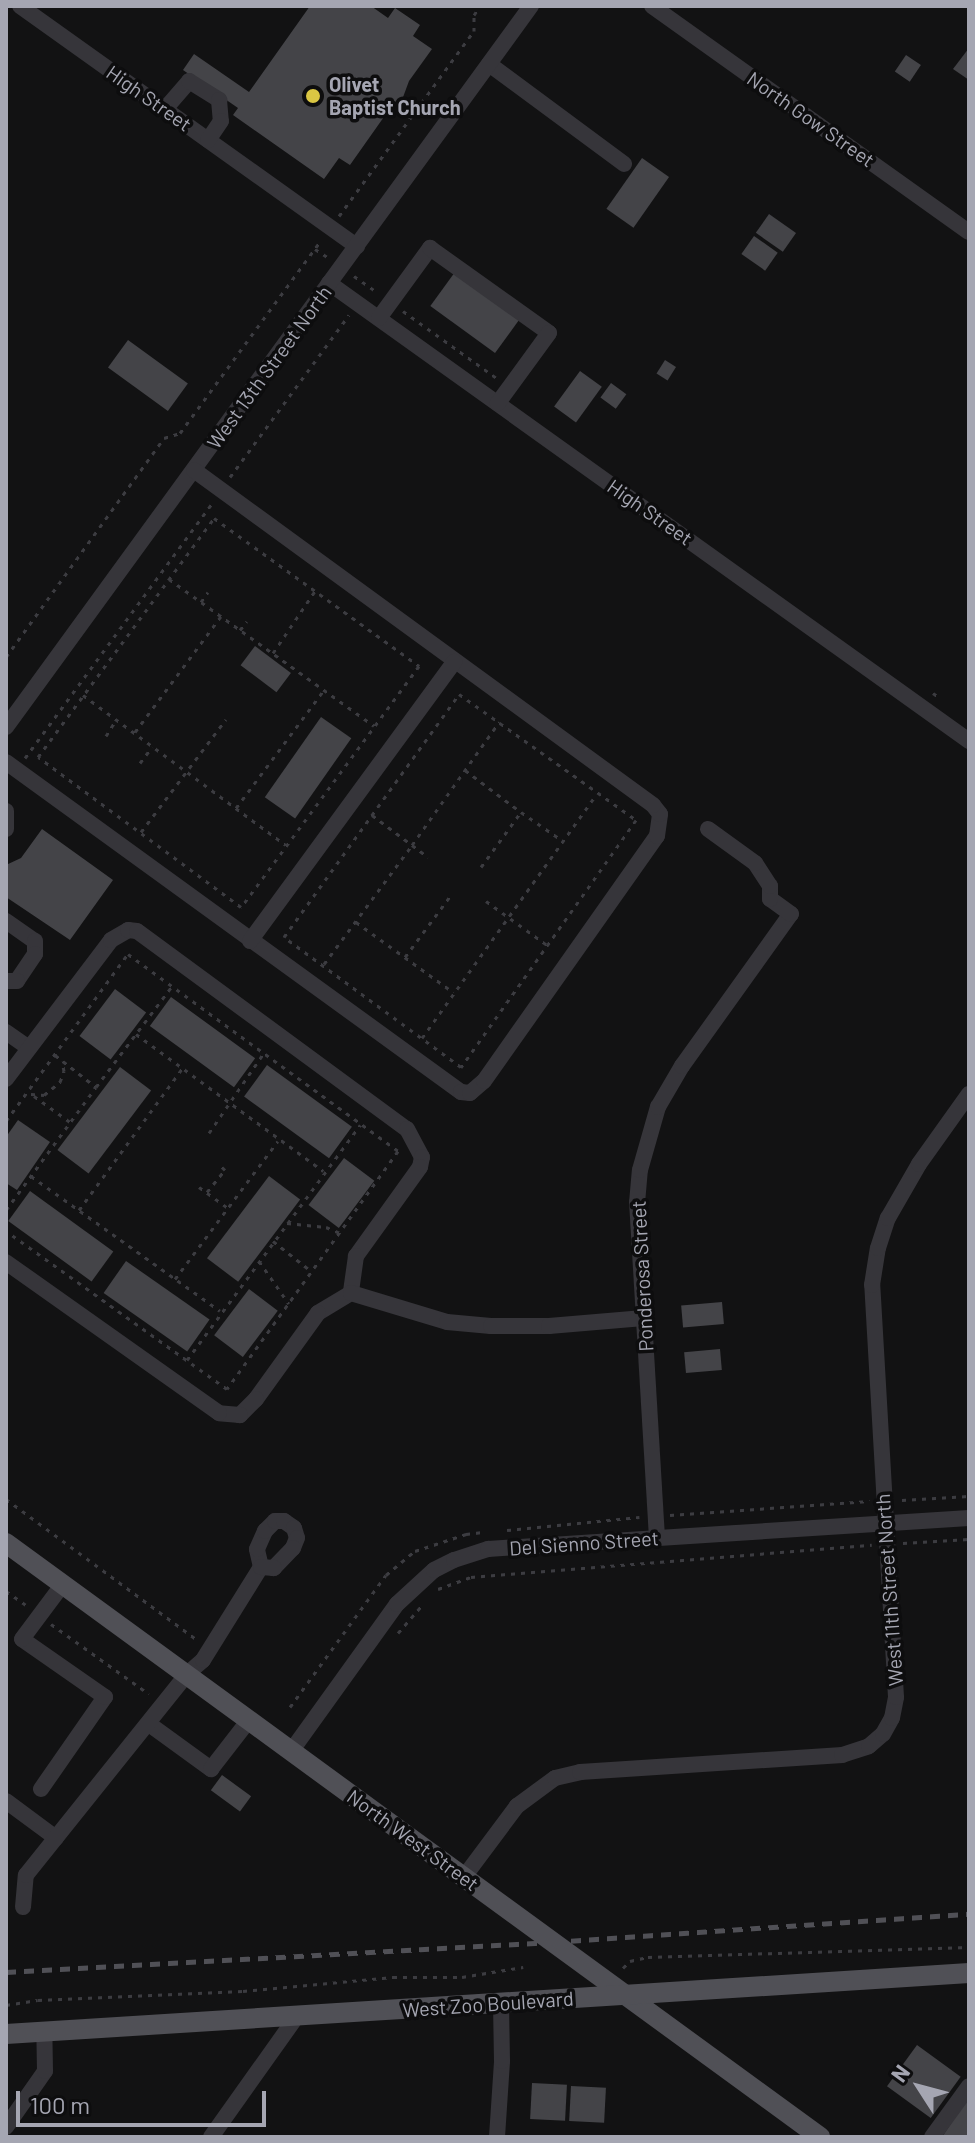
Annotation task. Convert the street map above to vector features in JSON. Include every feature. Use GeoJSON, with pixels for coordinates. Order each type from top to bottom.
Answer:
{"type":"FeatureCollection","features":[{"type":"Feature","properties":{"kind":"main road","name":"North West Street"},"geometry":{"type":"LineString","coordinates":[[6,1543],[820,2137]]}},
{"type":"Feature","properties":{"kind":"main road","name":"West Zoo Boulevard"},"geometry":{"type":"LineString","coordinates":[[6,2034],[969,1973]]}},
{"type":"Feature","properties":{"kind":"street","name":"High Street"},"geometry":{"type":"LineString","coordinates":[[20,6],[357,246]]}},
{"type":"Feature","properties":{"kind":"street","name":"West 13th Street North"},"geometry":{"type":"LineString","coordinates":[[6,727],[531,6]]}},
{"type":"Feature","properties":{"kind":"street","name":"North Gow Street"},"geometry":{"type":"LineString","coordinates":[[652,6],[969,232]]}},
{"type":"Feature","properties":{"kind":"street"},"geometry":{"type":"LineString","coordinates":[[489,64],[624,164]]}},
{"type":"Feature","properties":{"kind":"street"},"geometry":{"type":"LineString","coordinates":[[165,109],[189,81],[219,100],[221,121],[208,140]]}},
{"type":"Feature","properties":{"kind":"street"},"geometry":{"type":"LineString","coordinates":[[379,318],[430,248],[549,333],[498,403]]}},
{"type":"Feature","properties":{"kind":"street","name":"High Street"},"geometry":{"type":"LineString","coordinates":[[329,283],[969,741]]}},
{"type":"Feature","properties":{"kind":"street"},"geometry":{"type":"LineString","coordinates":[[11,766],[452,1089],[470,1093],[484,1081],[657,836],[660,814],[635,791],[194,470]]}},
{"type":"Feature","properties":{"kind":"street"},"geometry":{"type":"LineString","coordinates":[[250,941],[454,662]]}},
{"type":"Feature","properties":{"kind":"street"},"geometry":{"type":"LineString","coordinates":[[6,811],[6,829]]}},
{"type":"Feature","properties":{"kind":"street","name":"Ponderosa Street"},"geometry":{"type":"LineString","coordinates":[[657,1538],[637,1203],[646,1142],[658,1107],[682,1066],[791,914],[770,899],[770,886],[755,863],[708,829]]}},
{"type":"Feature","properties":{"kind":"street"},"geometry":{"type":"LineString","coordinates":[[6,921],[35,941],[35,954],[17,981],[6,981]]}},
{"type":"Feature","properties":{"kind":"street"},"geometry":{"type":"LineString","coordinates":[[9,1070],[111,940],[128,930],[137,931],[407,1129],[420,1147],[420,1167],[356,1256],[351,1293]]}},
{"type":"Feature","properties":{"kind":"street"},"geometry":{"type":"LineString","coordinates":[[6,1032],[29,1048]]}},
{"type":"Feature","properties":{"kind":"street","name":"West 11th Street North"},"geometry":{"type":"LineString","coordinates":[[464,1877],[517,1806],[555,1778],[580,1772],[842,1755],[878,1739],[892,1718],[896,1697],[872,1285],[878,1248],[888,1218],[919,1164],[969,1094]]}},
{"type":"Feature","properties":{"kind":"street"},"geometry":{"type":"LineString","coordinates":[[6,1262],[228,1416],[246,1411],[318,1313],[351,1293],[447,1322],[491,1326],[549,1326],[644,1318]]}},
{"type":"Feature","properties":{"kind":"street","name":"Del Sienno Street"},"geometry":{"type":"LineString","coordinates":[[292,1750],[380,1625],[415,1585],[434,1570],[488,1549],[969,1518]]}},
{"type":"Feature","properties":{"kind":"street"},"geometry":{"type":"LineString","coordinates":[[23,1907],[26,1875],[210,1649],[261,1567]]}},
{"type":"Feature","properties":{"kind":"street"},"geometry":{"type":"LineString","coordinates":[[41,1789],[105,1697],[22,1639],[63,1584]]}},
{"type":"Feature","properties":{"kind":"street"},"geometry":{"type":"LineString","coordinates":[[149,1724],[211,1769],[249,1720]]}},
{"type":"Feature","properties":{"kind":"street"},"geometry":{"type":"LineString","coordinates":[[6,1801],[56,1838]]}},
{"type":"Feature","properties":{"kind":"street"},"geometry":{"type":"LineString","coordinates":[[497,2137],[502,2061],[501,2004]]}},
{"type":"Feature","properties":{"kind":"street"},"geometry":{"type":"LineString","coordinates":[[211,2137],[297,2016]]}},
{"type":"Feature","properties":{"kind":"street"},"geometry":{"type":"LineString","coordinates":[[6,2127],[45,2071],[44,2032]]}},
{"type":"Feature","properties":{"kind":"street"},"geometry":{"type":"LineString","coordinates":[[932,2137],[969,2086]]}},
{"type":"Feature","properties":{"kind":"path"},"geometry":{"type":"LineString","coordinates":[[6,657],[164,438],[180,433],[474,31],[474,15],[480,6]]}},
{"type":"Feature","properties":{"kind":"path"},"geometry":{"type":"LineString","coordinates":[[315,249],[510,387]]}},
{"type":"Feature","properties":{"kind":"path"},"geometry":{"type":"LineString","coordinates":[[11,766],[221,490],[369,287]]}},
{"type":"Feature","properties":{"kind":"path"},"geometry":{"type":"LineString","coordinates":[[214,518],[315,591],[419,666],[241,907],[38,757],[214,518]]}},
{"type":"Feature","properties":{"kind":"path"},"geometry":{"type":"LineString","coordinates":[[169,579],[375,726]]}},
{"type":"Feature","properties":{"kind":"path"},"geometry":{"type":"LineString","coordinates":[[273,653],[315,591]]}},
{"type":"Feature","properties":{"kind":"path"},"geometry":{"type":"LineString","coordinates":[[201,602],[208,592]]}},
{"type":"Feature","properties":{"kind":"path"},"geometry":{"type":"LineString","coordinates":[[134,733],[221,616]]}},
{"type":"Feature","properties":{"kind":"path"},"geometry":{"type":"LineString","coordinates":[[240,630],[247,621]]}},
{"type":"Feature","properties":{"kind":"path"},"geometry":{"type":"LineString","coordinates":[[236,808],[324,690]]}},
{"type":"Feature","properties":{"kind":"path"},"geometry":{"type":"LineString","coordinates":[[459,694],[499,722],[636,820],[461,1067],[284,937],[459,694]]}},
{"type":"Feature","properties":{"kind":"path"},"geometry":{"type":"LineString","coordinates":[[83,695],[287,845]]}},
{"type":"Feature","properties":{"kind":"path"},"geometry":{"type":"LineString","coordinates":[[141,832],[226,719]]}},
{"type":"Feature","properties":{"kind":"path"},"geometry":{"type":"LineString","coordinates":[[106,736],[116,720]]}},
{"type":"Feature","properties":{"kind":"path"},"geometry":{"type":"LineString","coordinates":[[323,966],[499,722]]}},
{"type":"Feature","properties":{"kind":"path"},"geometry":{"type":"LineString","coordinates":[[140,763],[153,746]]}},
{"type":"Feature","properties":{"kind":"path"},"geometry":{"type":"LineString","coordinates":[[465,770],[563,841]]}},
{"type":"Feature","properties":{"kind":"path"},"geometry":{"type":"LineString","coordinates":[[422,1038],[598,793]]}},
{"type":"Feature","properties":{"kind":"path"},"geometry":{"type":"LineString","coordinates":[[481,867],[521,812]]}},
{"type":"Feature","properties":{"kind":"path"},"geometry":{"type":"LineString","coordinates":[[372,815],[428,857]]}},
{"type":"Feature","properties":{"kind":"path"},"geometry":{"type":"LineString","coordinates":[[405,957],[451,895]]}},
{"type":"Feature","properties":{"kind":"path"},"geometry":{"type":"LineString","coordinates":[[486,901],[547,945]]}},
{"type":"Feature","properties":{"kind":"path"},"geometry":{"type":"LineString","coordinates":[[356,922],[454,992]]}},
{"type":"Feature","properties":{"kind":"path"},"geometry":{"type":"LineString","coordinates":[[6,1121],[128,954],[398,1151],[227,1389],[6,1231]]}},
{"type":"Feature","properties":{"kind":"path"},"geometry":{"type":"LineString","coordinates":[[6,1210],[172,986]]}},
{"type":"Feature","properties":{"kind":"path"},"geometry":{"type":"LineString","coordinates":[[136,1034],[324,1172]]}},
{"type":"Feature","properties":{"kind":"path"},"geometry":{"type":"LineString","coordinates":[[209,1133],[264,1053]]}},
{"type":"Feature","properties":{"kind":"path"},"geometry":{"type":"LineString","coordinates":[[55,1055],[96,1087]]}},
{"type":"Feature","properties":{"kind":"path"},"geometry":{"type":"LineString","coordinates":[[29,1093],[44,1095],[60,1082],[64,1071],[62,1060]]}},
{"type":"Feature","properties":{"kind":"path"},"geometry":{"type":"LineString","coordinates":[[79,1210],[182,1069]]}},
{"type":"Feature","properties":{"kind":"path"},"geometry":{"type":"LineString","coordinates":[[29,1093],[71,1122]]}},
{"type":"Feature","properties":{"kind":"path"},"geometry":{"type":"LineString","coordinates":[[187,1360],[361,1124]]}},
{"type":"Feature","properties":{"kind":"path"},"geometry":{"type":"LineString","coordinates":[[175,1279],[279,1140]]}},
{"type":"Feature","properties":{"kind":"path"},"geometry":{"type":"LineString","coordinates":[[207,1192],[225,1170],[221,1166]]}},
{"type":"Feature","properties":{"kind":"path"},"geometry":{"type":"LineString","coordinates":[[31,1176],[221,1312]]}},
{"type":"Feature","properties":{"kind":"path"},"geometry":{"type":"LineString","coordinates":[[199,1187],[228,1208]]}},
{"type":"Feature","properties":{"kind":"path"},"geometry":{"type":"LineString","coordinates":[[287,1223],[326,1227],[340,1233]]}},
{"type":"Feature","properties":{"kind":"path"},"geometry":{"type":"LineString","coordinates":[[273,1241],[312,1272]]}},
{"type":"Feature","properties":{"kind":"path"},"geometry":{"type":"LineString","coordinates":[[259,1261],[289,1304]]}},
{"type":"Feature","properties":{"kind":"path"},"geometry":{"type":"LineString","coordinates":[[6,1499],[210,1649]]}},
{"type":"Feature","properties":{"kind":"path"},"geometry":{"type":"LineString","coordinates":[[436,1589],[471,1577],[969,1539]]}},
{"type":"Feature","properties":{"kind":"path"},"geometry":{"type":"LineString","coordinates":[[6,1591],[163,1705]]}},
{"type":"Feature","properties":{"kind":"path"},"geometry":{"type":"LineString","coordinates":[[398,1633],[427,1600]]}},
{"type":"Feature","properties":{"kind":"path"},"geometry":{"type":"LineString","coordinates":[[623,1968],[630,1961],[648,1957],[969,1947]]}},
{"type":"Feature","properties":{"kind":"path"},"geometry":{"type":"LineString","coordinates":[[6,2005],[38,2000],[243,1991],[393,1977],[462,1977],[523,1967]]}},
{"type":"Feature","properties":{"kind":"building","name":"Olivet Baptist Church"},"geometry":{"type":"Polygon","coordinates":[[[310,6],[371,6],[388,18],[395,8],[420,25],[413,36],[432,49],[409,81],[402,100],[386,114],[350,165],[339,158],[324,179],[233,115],[238,108],[183,70],[194,54],[249,92],[310,6]]]}},
{"type":"Feature","properties":{"kind":"building"},"geometry":{"type":"Polygon","coordinates":[[[969,48],[969,80],[953,69],[969,48]]]}},
{"type":"Feature","properties":{"kind":"building"},"geometry":{"type":"Polygon","coordinates":[[[906,55],[921,65],[910,82],[895,72],[906,55]]]}},
{"type":"Feature","properties":{"kind":"building"},"geometry":{"type":"Polygon","coordinates":[[[642,158],[669,177],[633,228],[606,209],[642,158]]]}},
{"type":"Feature","properties":{"kind":"building"},"geometry":{"type":"Polygon","coordinates":[[[769,214],[796,233],[783,252],[756,233],[769,214]]]}},
{"type":"Feature","properties":{"kind":"building"},"geometry":{"type":"Polygon","coordinates":[[[754,236],[778,253],[765,271],[741,254],[754,236]]]}},
{"type":"Feature","properties":{"kind":"building"},"geometry":{"type":"Polygon","coordinates":[[[455,272],[520,319],[495,353],[430,306],[455,272]]]}},
{"type":"Feature","properties":{"kind":"building"},"geometry":{"type":"Polygon","coordinates":[[[128,340],[188,383],[168,411],[108,368],[128,340]]]}},
{"type":"Feature","properties":{"kind":"building"},"geometry":{"type":"Polygon","coordinates":[[[665,360],[676,367],[668,380],[657,374],[665,360]]]}},
{"type":"Feature","properties":{"kind":"building"},"geometry":{"type":"Polygon","coordinates":[[[580,371],[602,387],[576,422],[554,407],[580,371]]]}},
{"type":"Feature","properties":{"kind":"building"},"geometry":{"type":"Polygon","coordinates":[[[611,383],[626,394],[616,409],[600,398],[611,383]]]}},
{"type":"Feature","properties":{"kind":"building"},"geometry":{"type":"Polygon","coordinates":[[[255,646],[291,673],[276,692],[241,665],[255,646]]]}},
{"type":"Feature","properties":{"kind":"building"},"geometry":{"type":"Polygon","coordinates":[[[321,717],[351,738],[295,818],[265,797],[321,717]]]}},
{"type":"Feature","properties":{"kind":"building"},"geometry":{"type":"Polygon","coordinates":[[[42,829],[113,880],[70,940],[6,897],[6,865],[21,858],[42,829]]]}},
{"type":"Feature","properties":{"kind":"building"},"geometry":{"type":"Polygon","coordinates":[[[115,989],[146,1012],[111,1060],[79,1036],[115,989]]]}},
{"type":"Feature","properties":{"kind":"building"},"geometry":{"type":"Polygon","coordinates":[[[171,997],[255,1058],[234,1087],[150,1026],[171,997]]]}},
{"type":"Feature","properties":{"kind":"building"},"geometry":{"type":"Polygon","coordinates":[[[267,1065],[352,1127],[329,1158],[244,1097],[267,1065]]]}},
{"type":"Feature","properties":{"kind":"building"},"geometry":{"type":"Polygon","coordinates":[[[120,1067],[151,1090],[89,1174],[57,1150],[120,1067]]]}},
{"type":"Feature","properties":{"kind":"building"},"geometry":{"type":"Polygon","coordinates":[[[18,1120],[50,1142],[17,1190],[6,1183],[6,1137],[18,1120]]]}},
{"type":"Feature","properties":{"kind":"building"},"geometry":{"type":"Polygon","coordinates":[[[344,1158],[374,1181],[339,1228],[308,1205],[344,1158]]]}},
{"type":"Feature","properties":{"kind":"building"},"geometry":{"type":"Polygon","coordinates":[[[269,1176],[300,1199],[238,1282],[207,1258],[269,1176]]]}},
{"type":"Feature","properties":{"kind":"building"},"geometry":{"type":"Polygon","coordinates":[[[30,1191],[113,1252],[92,1281],[8,1221],[30,1191]]]}},
{"type":"Feature","properties":{"kind":"building"},"geometry":{"type":"Polygon","coordinates":[[[126,1261],[210,1320],[187,1351],[104,1293],[126,1261]]]}},
{"type":"Feature","properties":{"kind":"building"},"geometry":{"type":"Polygon","coordinates":[[[249,1289],[278,1311],[243,1357],[214,1335],[249,1289]]]}},
{"type":"Feature","properties":{"kind":"building"},"geometry":{"type":"Polygon","coordinates":[[[722,1302],[724,1324],[683,1327],[681,1306],[722,1302]]]}},
{"type":"Feature","properties":{"kind":"building"},"geometry":{"type":"Polygon","coordinates":[[[720,1349],[722,1370],[686,1373],[684,1352],[720,1349]]]}},
{"type":"Feature","properties":{"kind":"building"},"geometry":{"type":"Polygon","coordinates":[[[222,1775],[251,1796],[240,1812],[211,1790],[222,1775]]]}},
{"type":"Feature","properties":{"kind":"building"},"geometry":{"type":"Polygon","coordinates":[[[917,2045],[961,2077],[931,2118],[887,2086],[917,2045]]]}},
{"type":"Feature","properties":{"kind":"building"},"geometry":{"type":"Polygon","coordinates":[[[532,2083],[567,2085],[565,2121],[530,2119],[532,2083]]]}},
{"type":"Feature","properties":{"kind":"building"},"geometry":{"type":"Polygon","coordinates":[[[571,2086],[606,2088],[604,2123],[569,2121],[571,2086]]]}},
{"type":"Feature","properties":{"kind":"building"},"geometry":{"type":"Polygon","coordinates":[[[969,2096],[969,2137],[942,2137],[969,2096]]]}},
{"type":"Feature","properties":{"kind":"railway"},"geometry":{"type":"LineString","coordinates":[[6,1972],[553,1942],[969,1914]]}},
{"type":"Feature","properties":{"kind":"place","name":"Olivet Baptist Church"},"geometry":{"type":"Point","coordinates":[313,96]}}]}
